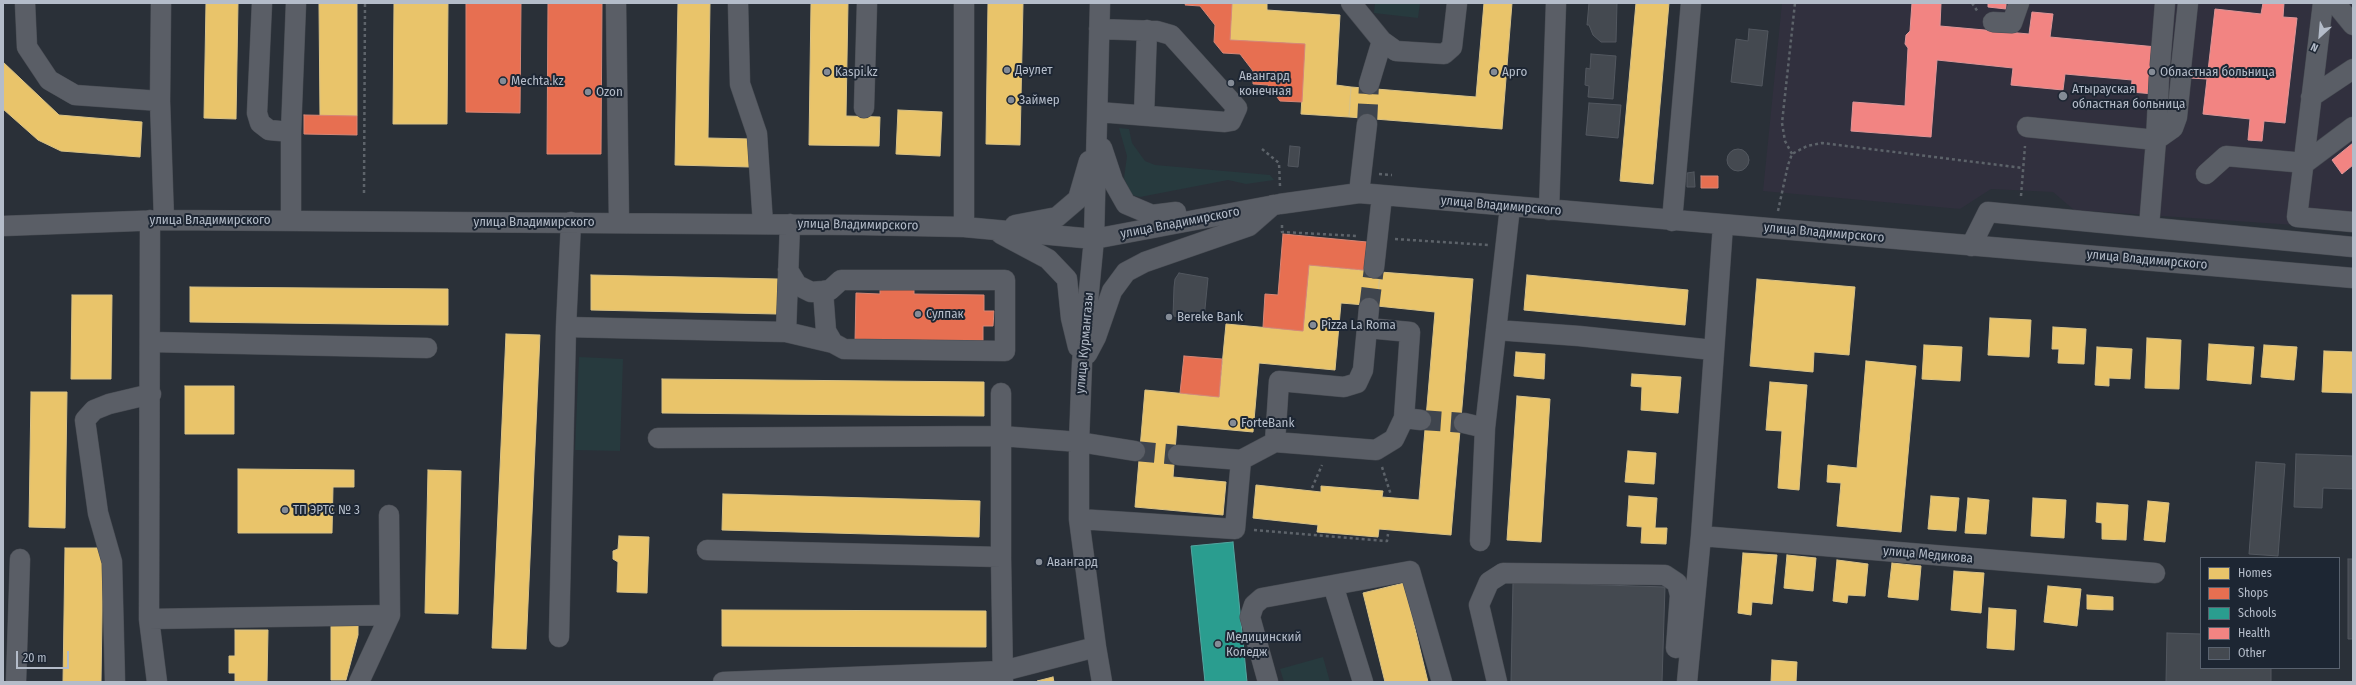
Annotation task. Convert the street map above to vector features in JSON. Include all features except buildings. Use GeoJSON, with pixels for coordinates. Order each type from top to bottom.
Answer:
{"type":"FeatureCollection","features":[{"type":"Feature","properties":{"kind":"street"},"geometry":{"type":"LineString","coordinates":[[25,3],[27,47],[49,80],[75,94],[160,101]]}},
{"type":"Feature","properties":{"kind":"street"},"geometry":{"type":"LineString","coordinates":[[157,682],[149,620],[150,394],[157,220],[161,3]]}},
{"type":"Feature","properties":{"kind":"street"},"geometry":{"type":"LineString","coordinates":[[262,3],[257,113],[260,123],[269,130],[291,132]]}},
{"type":"Feature","properties":{"kind":"street"},"geometry":{"type":"LineString","coordinates":[[291,220],[291,132],[296,3]]}},
{"type":"Feature","properties":{"kind":"street"},"geometry":{"type":"LineString","coordinates":[[616,3],[619,222]]}},
{"type":"Feature","properties":{"kind":"street"},"geometry":{"type":"LineString","coordinates":[[738,3],[740,84],[757,134],[763,224]]}},
{"type":"Feature","properties":{"kind":"street"},"geometry":{"type":"LineString","coordinates":[[864,108],[867,3]]}},
{"type":"Feature","properties":{"kind":"street"},"geometry":{"type":"LineString","coordinates":[[964,3],[964,226]]}},
{"type":"Feature","properties":{"kind":"street","name":"улица Курмангазы"},"geometry":{"type":"LineString","coordinates":[[1100,3],[1094,239],[1082,363],[1079,442],[1079,519],[1102,682]]}},
{"type":"Feature","properties":{"kind":"street"},"geometry":{"type":"LineString","coordinates":[[1351,3],[1382,41],[1396,51],[1444,54],[1452,47],[1457,3]]}},
{"type":"Feature","properties":{"kind":"street"},"geometry":{"type":"LineString","coordinates":[[1549,210],[1556,3]]}},
{"type":"Feature","properties":{"kind":"street"},"geometry":{"type":"LineString","coordinates":[[1672,221],[1691,3]]}},
{"type":"Feature","properties":{"kind":"street"},"geometry":{"type":"LineString","coordinates":[[1993,22],[2012,23],[2019,3]]}},
{"type":"Feature","properties":{"kind":"street"},"geometry":{"type":"LineString","coordinates":[[2149,227],[2165,3]]}},
{"type":"Feature","properties":{"kind":"street"},"geometry":{"type":"LineString","coordinates":[[2026,127],[2156,140],[2173,128],[2177,116],[2188,3]]}},
{"type":"Feature","properties":{"kind":"street"},"geometry":{"type":"LineString","coordinates":[[2294,241],[2305,163],[2311,97],[2323,3]]}},
{"type":"Feature","properties":{"kind":"street"},"geometry":{"type":"LineString","coordinates":[[2335,3],[2353,25]]}},
{"type":"Feature","properties":{"kind":"street"},"geometry":{"type":"LineString","coordinates":[[1098,112],[1225,122],[1231,121],[1237,108],[1171,35],[1165,32],[1147,30],[1100,30]]}},
{"type":"Feature","properties":{"kind":"street"},"geometry":{"type":"LineString","coordinates":[[1144,115],[1147,30]]}},
{"type":"Feature","properties":{"kind":"street"},"geometry":{"type":"LineString","coordinates":[[1369,84],[1382,41]]}},
{"type":"Feature","properties":{"kind":"street"},"geometry":{"type":"LineString","coordinates":[[2311,97],[2353,69]]}},
{"type":"Feature","properties":{"kind":"street"},"geometry":{"type":"LineString","coordinates":[[1359,193],[1366,124]]}},
{"type":"Feature","properties":{"kind":"street"},"geometry":{"type":"LineString","coordinates":[[2206,174],[2226,156],[2305,163],[2353,127]]}},
{"type":"Feature","properties":{"kind":"street"},"geometry":{"type":"LineString","coordinates":[[1097,133],[1113,181],[1126,204],[1152,216],[1244,201],[1273,206]]}},
{"type":"Feature","properties":{"kind":"street"},"geometry":{"type":"LineString","coordinates":[[993,229],[1057,217],[1078,199],[1097,133]]}},
{"type":"Feature","properties":{"kind":"street","name":"улица Владимирского"},"geometry":{"type":"LineString","coordinates":[[3,226],[157,220],[619,222],[964,226],[1094,239],[1273,206],[1359,193],[1672,221],[2353,278]]}},
{"type":"Feature","properties":{"kind":"street"},"geometry":{"type":"LineString","coordinates":[[1374,268],[1382,196]]}},
{"type":"Feature","properties":{"kind":"street"},"geometry":{"type":"LineString","coordinates":[[1082,363],[1096,337],[1112,291],[1126,272],[1145,262],[1249,226],[1273,206]]}},
{"type":"Feature","properties":{"kind":"street"},"geometry":{"type":"LineString","coordinates":[[1480,541],[1485,428],[1510,207]]}},
{"type":"Feature","properties":{"kind":"street"},"geometry":{"type":"LineString","coordinates":[[1971,246],[1988,212],[2353,246]]}},
{"type":"Feature","properties":{"kind":"street"},"geometry":{"type":"LineString","coordinates":[[2297,217],[2353,222]]}},
{"type":"Feature","properties":{"kind":"street"},"geometry":{"type":"LineString","coordinates":[[559,637],[566,327],[571,222]]}},
{"type":"Feature","properties":{"kind":"street"},"geometry":{"type":"LineString","coordinates":[[786,332],[790,224]]}},
{"type":"Feature","properties":{"kind":"street"},"geometry":{"type":"LineString","coordinates":[[1687,682],[1701,536],[1723,225]]}},
{"type":"Feature","properties":{"kind":"street"},"geometry":{"type":"LineString","coordinates":[[993,229],[1048,259],[1067,279],[1071,318],[1082,363]]}},
{"type":"Feature","properties":{"kind":"street"},"geometry":{"type":"LineString","coordinates":[[566,327],[786,332],[833,343],[844,349],[1005,351],[1005,280],[841,280],[830,290],[811,292],[797,285],[788,270]]}},
{"type":"Feature","properties":{"kind":"street"},"geometry":{"type":"LineString","coordinates":[[823,291],[826,331],[833,343]]}},
{"type":"Feature","properties":{"kind":"street"},"geometry":{"type":"LineString","coordinates":[[1275,442],[1279,381],[1344,387],[1357,383],[1363,370],[1369,308]]}},
{"type":"Feature","properties":{"kind":"street"},"geometry":{"type":"LineString","coordinates":[[1178,455],[1241,460],[1275,442],[1376,450],[1394,439],[1413,419],[1410,332],[1367,328]]}},
{"type":"Feature","properties":{"kind":"street"},"geometry":{"type":"LineString","coordinates":[[1496,330],[1579,336],[1713,350]]}},
{"type":"Feature","properties":{"kind":"street"},"geometry":{"type":"LineString","coordinates":[[151,342],[427,348]]}},
{"type":"Feature","properties":{"kind":"street"},"geometry":{"type":"LineString","coordinates":[[1001,392],[1003,677]]}},
{"type":"Feature","properties":{"kind":"street"},"geometry":{"type":"LineString","coordinates":[[115,682],[112,562],[98,513],[85,420],[94,410],[109,404],[150,394]]}},
{"type":"Feature","properties":{"kind":"street"},"geometry":{"type":"LineString","coordinates":[[1464,423],[1485,428]]}},
{"type":"Feature","properties":{"kind":"street"},"geometry":{"type":"LineString","coordinates":[[658,438],[1001,436],[1079,442],[1135,451]]}},
{"type":"Feature","properties":{"kind":"street"},"geometry":{"type":"LineString","coordinates":[[1079,519],[1235,529],[1241,460]]}},
{"type":"Feature","properties":{"kind":"street"},"geometry":{"type":"LineString","coordinates":[[359,682],[390,615],[389,515]]}},
{"type":"Feature","properties":{"kind":"street","name":"улица Медикова"},"geometry":{"type":"LineString","coordinates":[[1701,536],[2155,573]]}},
{"type":"Feature","properties":{"kind":"street"},"geometry":{"type":"LineString","coordinates":[[707,550],[1001,557]]}},
{"type":"Feature","properties":{"kind":"street"},"geometry":{"type":"LineString","coordinates":[[16,682],[20,559]]}},
{"type":"Feature","properties":{"kind":"street"},"geometry":{"type":"LineString","coordinates":[[1268,682],[1250,617],[1254,605],[1262,598],[1410,571],[1442,682]]}},
{"type":"Feature","properties":{"kind":"street"},"geometry":{"type":"LineString","coordinates":[[1497,682],[1479,605],[1489,582],[1503,573],[1665,575],[1677,583],[1680,594],[1674,682]]}},
{"type":"Feature","properties":{"kind":"street"},"geometry":{"type":"LineString","coordinates":[[1333,585],[1363,682]]}},
{"type":"Feature","properties":{"kind":"street"},"geometry":{"type":"LineString","coordinates":[[149,620],[390,615]]}},
{"type":"Feature","properties":{"kind":"street"},"geometry":{"type":"LineString","coordinates":[[723,682],[1003,677],[1096,647]]}},
{"type":"Feature","properties":{"kind":"path"},"geometry":{"type":"LineString","coordinates":[[364,193],[365,3]]}},
{"type":"Feature","properties":{"kind":"path"},"geometry":{"type":"LineString","coordinates":[[1792,154],[1785,141],[1782,123],[1795,3]]}},
{"type":"Feature","properties":{"kind":"path"},"geometry":{"type":"LineString","coordinates":[[2019,215],[2026,127]]}},
{"type":"Feature","properties":{"kind":"path"},"geometry":{"type":"LineString","coordinates":[[1774,229],[1788,164],[1792,154],[1806,146],[1822,143],[2023,168]]}},
{"type":"Feature","properties":{"kind":"path"},"geometry":{"type":"LineString","coordinates":[[1262,149],[1279,163],[1280,186]]}},
{"type":"Feature","properties":{"kind":"path"},"geometry":{"type":"LineString","coordinates":[[1312,488],[1329,446]]}},
{"type":"Feature","properties":{"kind":"path"},"geometry":{"type":"LineString","coordinates":[[1376,450],[1391,495]]}},
{"type":"Feature","properties":{"kind":"path"},"geometry":{"type":"LineString","coordinates":[[1235,529],[1387,542],[1388,534]]}},
{"type":"Feature","properties":{"kind":"shaded area","name":"Атырауская областная больница"},"geometry":{"type":"Polygon","coordinates":[[[1782,3],[2353,3],[2353,229],[2074,210],[2053,192],[1991,189],[1960,209],[1763,191],[1782,3]]]}},
{"type":"Feature","properties":{"kind":"green space"},"geometry":{"type":"Polygon","coordinates":[[[1375,3],[1420,3],[1418,18],[1374,13],[1375,3]]]}},
{"type":"Feature","properties":{"kind":"green space"},"geometry":{"type":"Polygon","coordinates":[[[1119,128],[1129,129],[1132,143],[1145,161],[1155,165],[1270,175],[1274,180],[1246,184],[1228,180],[1140,197],[1132,195],[1124,178],[1127,156],[1119,128]]]}},
{"type":"Feature","properties":{"kind":"green space"},"geometry":{"type":"Polygon","coordinates":[[[579,357],[623,359],[620,451],[575,450],[579,357]]]}},
{"type":"Feature","properties":{"kind":"green space"},"geometry":{"type":"Polygon","coordinates":[[[1323,657],[1330,682],[1284,682],[1280,669],[1323,657]]]}},
{"type":"Feature","properties":{"kind":"tunnel"},"geometry":{"type":"LineString","coordinates":[[1367,124],[1369,84]]}},
{"type":"Feature","properties":{"kind":"tunnel"},"geometry":{"type":"LineString","coordinates":[[1369,308],[1374,268]]}},
{"type":"Feature","properties":{"kind":"tunnel"},"geometry":{"type":"LineString","coordinates":[[1421,420],[1464,423]]}},
{"type":"Feature","properties":{"kind":"tunnel"},"geometry":{"type":"LineString","coordinates":[[1135,451],[1178,455]]}},
{"type":"Feature","properties":{"kind":"place","name":"Дәулет"},"geometry":{"type":"Point","coordinates":[1007,70]}},
{"type":"Feature","properties":{"kind":"place","name":"Kaspi.kz"},"geometry":{"type":"Point","coordinates":[827,72]}},
{"type":"Feature","properties":{"kind":"place","name":"Арго"},"geometry":{"type":"Point","coordinates":[1494,72]}},
{"type":"Feature","properties":{"kind":"place","name":"Областная больница"},"geometry":{"type":"Point","coordinates":[2152,72]}},
{"type":"Feature","properties":{"kind":"place","name":"Mechta.kz"},"geometry":{"type":"Point","coordinates":[503,81]}},
{"type":"Feature","properties":{"kind":"place","name":"Авангард конечная"},"geometry":{"type":"Point","coordinates":[1231,83]}},
{"type":"Feature","properties":{"kind":"place","name":"Ozon"},"geometry":{"type":"Point","coordinates":[588,92]}},
{"type":"Feature","properties":{"kind":"place","name":"Атырауская областная больница"},"geometry":{"type":"Point","coordinates":[2063,96]}},
{"type":"Feature","properties":{"kind":"place","name":"Займер"},"geometry":{"type":"Point","coordinates":[1011,100]}},
{"type":"Feature","properties":{"kind":"place","name":"Сулпак"},"geometry":{"type":"Point","coordinates":[918,314]}},
{"type":"Feature","properties":{"kind":"place","name":"Bereke Bank"},"geometry":{"type":"Point","coordinates":[1169,317]}},
{"type":"Feature","properties":{"kind":"place","name":"Pizza La Roma"},"geometry":{"type":"Point","coordinates":[1313,325]}},
{"type":"Feature","properties":{"kind":"place","name":"ForteBank"},"geometry":{"type":"Point","coordinates":[1233,423]}},
{"type":"Feature","properties":{"kind":"place","name":"ТП ЭРТС № 3"},"geometry":{"type":"Point","coordinates":[285,510]}},
{"type":"Feature","properties":{"kind":"place","name":"Авангард"},"geometry":{"type":"Point","coordinates":[1039,562]}},
{"type":"Feature","properties":{"kind":"place","name":"Медицинский Коледж"},"geometry":{"type":"Point","coordinates":[1218,644]}}]}
